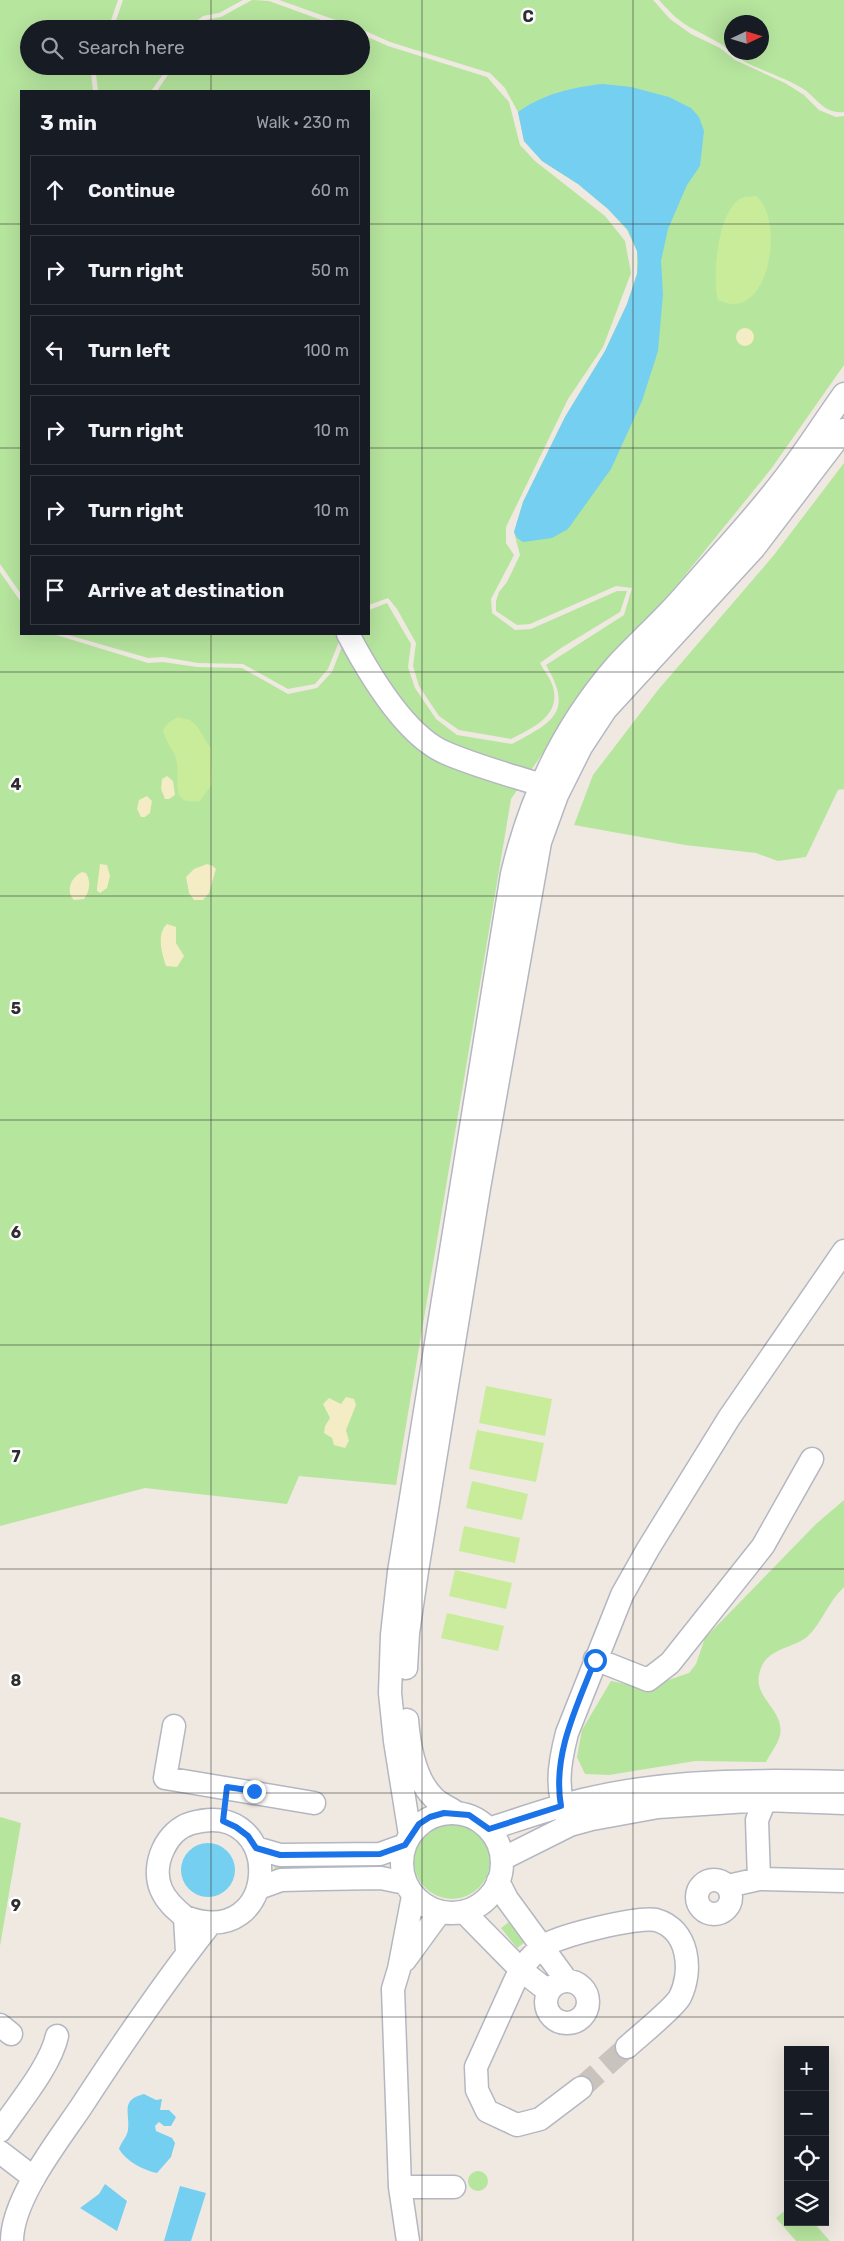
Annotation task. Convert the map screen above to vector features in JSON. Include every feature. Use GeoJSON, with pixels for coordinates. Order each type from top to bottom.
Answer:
{"type":"FeatureCollection","features":[{"type":"Feature","properties":{"kind":"street"},"geometry":{"type":"LineString","coordinates":[[457,1813],[434,1798],[420,1775],[409,1737],[405,1691],[408,1633],[479,1188],[549,790],[561,742],[616,667],[680,600],[798,460],[844,394]]}},
{"type":"Feature","properties":{"kind":"street"},"geometry":{"type":"LineString","coordinates":[[408,2241],[400,2187],[393,1989],[399,1969],[409,1889],[401,1864],[407,1840],[390,1693],[392,1635],[399,1572],[512,874],[521,837],[549,790],[606,709],[754,548],[844,430]]}},
{"type":"Feature","properties":{"kind":"street"},"geometry":{"type":"LineString","coordinates":[[349,635],[374,682],[416,731],[445,753],[549,790]]}},
{"type":"Feature","properties":{"kind":"street"},"geometry":{"type":"LineString","coordinates":[[566,1816],[558,1790],[562,1754],[567,1733],[622,1595],[648,1549],[729,1418],[844,1251]]}},
{"type":"Feature","properties":{"kind":"street"},"geometry":{"type":"LineString","coordinates":[[595,1660],[648,1680],[670,1663],[763,1546],[812,1460]]}},
{"type":"Feature","properties":{"kind":"street"},"geometry":{"type":"LineString","coordinates":[[174,1726],[166,1778],[314,1803]]}},
{"type":"Feature","properties":{"kind":"street"},"geometry":{"type":"LineString","coordinates":[[489,1829],[566,1816],[592,1819],[764,1790],[844,1782]]}},
{"type":"Feature","properties":{"kind":"street"},"geometry":{"type":"LineString","coordinates":[[223,1821],[227,1787]]}},
{"type":"Feature","properties":{"kind":"street"},"geometry":{"type":"LineString","coordinates":[[764,1790],[844,1803]]}},
{"type":"Feature","properties":{"kind":"street"},"geometry":{"type":"LineString","coordinates":[[764,1790],[772,1819],[766,1879]]}},
{"type":"Feature","properties":{"kind":"street"},"geometry":{"type":"LineString","coordinates":[[256,1848],[280,1855],[380,1854],[407,1840],[419,1824],[430,1817],[444,1813],[457,1813],[474,1818],[489,1829],[500,1848],[502,1859],[498,1881],[490,1895],[478,1906],[464,1912],[440,1912],[430,1908],[409,1889],[381,1878],[281,1880],[259,1888]]}},
{"type":"Feature","properties":{"kind":"street"},"geometry":{"type":"LineString","coordinates":[[502,1859],[566,1816]]}},
{"type":"Feature","properties":{"kind":"street"},"geometry":{"type":"LineString","coordinates":[[205,1819],[223,1821],[236,1827],[248,1836],[256,1848],[261,1868],[259,1888],[249,1904],[235,1916],[223,1922],[211,1923],[185,1917],[170,1905],[160,1887],[158,1867],[163,1850],[173,1835],[187,1824],[205,1819]]}},
{"type":"Feature","properties":{"kind":"street"},"geometry":{"type":"LineString","coordinates":[[728,1886],[766,1879],[844,1881]]}},
{"type":"Feature","properties":{"kind":"street"},"geometry":{"type":"LineString","coordinates":[[464,1912],[520,1970],[558,1986],[542,1947],[507,1899],[498,1881]]}},
{"type":"Feature","properties":{"kind":"street"},"geometry":{"type":"LineString","coordinates":[[399,1969],[440,1912]]}},
{"type":"Feature","properties":{"kind":"street"},"geometry":{"type":"LineString","coordinates":[[185,1917],[187,1952]]}},
{"type":"Feature","properties":{"kind":"street"},"geometry":{"type":"LineString","coordinates":[[581,2088],[540,2119],[517,2125],[487,2111],[477,2090],[476,2067],[520,1970],[542,1947],[557,1939],[636,1920],[657,1920],[676,1932],[688,1955],[688,1976],[679,1998],[627,2048]]}},
{"type":"Feature","properties":{"kind":"street"},"geometry":{"type":"LineString","coordinates":[[12,2241],[16,2216],[34,2178],[144,2011],[187,1952],[211,1923]]}},
{"type":"Feature","properties":{"kind":"street"},"geometry":{"type":"LineString","coordinates":[[0,2131],[41,2069],[55,2045],[57,2036]]}},
{"type":"Feature","properties":{"kind":"street"},"geometry":{"type":"LineString","coordinates":[[0,2152],[34,2178]]}},
{"type":"Feature","properties":{"kind":"street"},"geometry":{"type":"LineString","coordinates":[[400,2187],[454,2187]]}},
{"type":"Feature","properties":{"kind":"street"},"geometry":{"type":"LineString","coordinates":[[0,2219],[22,2205]]}},
{"type":"Feature","properties":{"kind":"green space"},"geometry":{"type":"Polygon","coordinates":[[[0,0],[118,0],[111,20],[20,20],[20,75],[91,75],[93,90],[20,90],[20,593],[0,564],[0,0]]]}},
{"type":"Feature","properties":{"kind":"green space"},"geometry":{"type":"Polygon","coordinates":[[[123,0],[243,0],[219,13],[203,16],[198,20],[116,20],[123,0]]]}},
{"type":"Feature","properties":{"kind":"green space"},"geometry":{"type":"Polygon","coordinates":[[[252,0],[269,1],[321,20],[205,20],[221,17],[252,0]]]}},
{"type":"Feature","properties":{"kind":"green space"},"geometry":{"type":"Polygon","coordinates":[[[279,0],[653,0],[670,19],[691,34],[724,51],[724,60],[735,60],[785,83],[804,95],[819,110],[836,117],[844,116],[844,365],[771,469],[677,585],[599,672],[511,799],[396,1485],[299,1476],[287,1504],[145,1488],[0,1526],[0,572],[20,601],[20,635],[56,635],[148,663],[163,662],[197,667],[242,668],[288,694],[317,688],[332,672],[347,635],[370,635],[370,610],[387,603],[411,644],[408,667],[415,688],[436,719],[457,735],[512,744],[539,729],[555,714],[558,705],[558,694],[546,665],[624,615],[632,588],[616,586],[530,624],[517,625],[496,611],[496,601],[499,592],[507,582],[520,555],[514,532],[523,502],[565,417],[605,351],[627,304],[637,274],[637,251],[627,230],[608,209],[578,184],[542,161],[524,141],[518,112],[505,88],[490,73],[390,42],[370,33],[370,20],[336,20],[279,0]]]}},
{"type":"Feature","properties":{"kind":"green space"},"geometry":{"type":"Polygon","coordinates":[[[659,0],[844,0],[844,112],[827,109],[805,90],[742,60],[769,60],[769,15],[724,15],[724,47],[685,24],[659,0]]]}},
{"type":"Feature","properties":{"kind":"green space"},"geometry":{"type":"Polygon","coordinates":[[[370,38],[388,46],[487,77],[509,102],[520,145],[535,161],[605,216],[625,241],[631,273],[603,347],[568,399],[506,527],[506,543],[514,555],[491,599],[492,613],[515,630],[531,629],[617,591],[627,591],[620,612],[540,663],[553,687],[553,706],[543,720],[528,730],[511,739],[459,730],[439,716],[419,686],[413,666],[416,643],[397,609],[388,598],[370,605],[370,90],[158,90],[168,75],[370,75],[370,38]]]}},
{"type":"Feature","properties":{"kind":"green space"},"geometry":{"type":"Polygon","coordinates":[[[96,75],[163,75],[152,90],[98,90],[96,75]]]}},
{"type":"Feature","properties":{"kind":"green space"},"geometry":{"type":"Polygon","coordinates":[[[756,196],[765,208],[770,226],[771,246],[767,267],[760,285],[750,298],[736,304],[718,300],[716,260],[722,228],[735,203],[744,197],[756,196]]]}},
{"type":"Feature","properties":{"kind":"green space"},"geometry":{"type":"Polygon","coordinates":[[[844,463],[844,789],[838,790],[806,857],[778,861],[756,853],[685,845],[574,825],[593,775],[658,690],[774,555],[844,463]]]}},
{"type":"Feature","properties":{"kind":"green space"},"geometry":{"type":"Polygon","coordinates":[[[68,635],[342,635],[328,669],[315,684],[288,689],[243,664],[198,663],[163,657],[148,658],[68,635]]]}},
{"type":"Feature","properties":{"kind":"green space"},"geometry":{"type":"Polygon","coordinates":[[[178,717],[190,720],[197,726],[211,749],[212,784],[200,801],[183,799],[178,789],[176,759],[163,730],[168,723],[178,717]]]}},
{"type":"Feature","properties":{"kind":"green space"},"geometry":{"type":"Polygon","coordinates":[[[486,1386],[552,1399],[545,1436],[479,1423],[486,1386]]]}},
{"type":"Feature","properties":{"kind":"green space"},"geometry":{"type":"Polygon","coordinates":[[[477,1430],[544,1443],[536,1482],[469,1469],[477,1430]]]}},
{"type":"Feature","properties":{"kind":"green space"},"geometry":{"type":"Polygon","coordinates":[[[472,1481],[528,1494],[522,1520],[466,1508],[472,1481]]]}},
{"type":"Feature","properties":{"kind":"green space"},"geometry":{"type":"Polygon","coordinates":[[[844,1500],[844,1587],[833,1599],[813,1631],[802,1641],[772,1654],[762,1666],[759,1675],[761,1691],[778,1719],[780,1726],[779,1738],[766,1762],[695,1761],[609,1775],[585,1774],[577,1757],[582,1730],[611,1681],[645,1688],[689,1673],[696,1664],[705,1638],[816,1524],[844,1500]]]}},
{"type":"Feature","properties":{"kind":"green space"},"geometry":{"type":"Polygon","coordinates":[[[464,1526],[520,1538],[515,1563],[459,1551],[464,1526]]]}},
{"type":"Feature","properties":{"kind":"green space"},"geometry":{"type":"Polygon","coordinates":[[[455,1570],[512,1583],[506,1609],[449,1596],[455,1570]]]}},
{"type":"Feature","properties":{"kind":"green space"},"geometry":{"type":"Polygon","coordinates":[[[447,1613],[504,1626],[498,1651],[441,1638],[447,1613]]]}},
{"type":"Feature","properties":{"kind":"green space"},"geometry":{"type":"Polygon","coordinates":[[[0,1817],[21,1823],[0,1946],[0,1817]]]}},
{"type":"Feature","properties":{"kind":"green space"},"geometry":{"type":"Polygon","coordinates":[[[452,1823],[466,1826],[479,1834],[487,1847],[490,1861],[487,1875],[479,1888],[466,1896],[452,1899],[438,1896],[425,1888],[417,1875],[414,1861],[417,1847],[425,1834],[438,1826],[452,1823]]]}},
{"type":"Feature","properties":{"kind":"green space"},"geometry":{"type":"Polygon","coordinates":[[[352,1859],[352,1870],[275,1874],[274,1863],[352,1859]]]}},
{"type":"Feature","properties":{"kind":"green space"},"geometry":{"type":"Polygon","coordinates":[[[509,1922],[525,1942],[517,1948],[501,1928],[509,1922]]]}},
{"type":"Feature","properties":{"kind":"green space"},"geometry":{"type":"Polygon","coordinates":[[[478,2171],[485,2174],[488,2181],[485,2188],[478,2191],[471,2188],[468,2181],[471,2174],[478,2171]]]}},
{"type":"Feature","properties":{"kind":"green space"},"geometry":{"type":"Polygon","coordinates":[[[784,2211],[784,2226],[817,2226],[830,2241],[796,2241],[776,2218],[784,2211]]]}},
{"type":"Feature","properties":{"kind":"sand"},"geometry":{"type":"Polygon","coordinates":[[[745,328],[751,331],[754,337],[751,343],[745,346],[739,343],[736,337],[739,331],[745,328]]]}},
{"type":"Feature","properties":{"kind":"sand"},"geometry":{"type":"Polygon","coordinates":[[[167,776],[173,781],[175,795],[165,799],[161,789],[162,779],[167,776]]]}},
{"type":"Feature","properties":{"kind":"sand"},"geometry":{"type":"Polygon","coordinates":[[[147,796],[152,801],[150,813],[145,817],[141,817],[137,809],[139,800],[147,796]]]}},
{"type":"Feature","properties":{"kind":"sand"},"geometry":{"type":"Polygon","coordinates":[[[100,864],[107,865],[110,876],[107,888],[100,893],[97,891],[97,888],[100,864]]]}},
{"type":"Feature","properties":{"kind":"sand"},"geometry":{"type":"Polygon","coordinates":[[[207,864],[216,869],[209,893],[203,900],[194,900],[189,893],[186,877],[194,869],[207,864]]]}},
{"type":"Feature","properties":{"kind":"sand"},"geometry":{"type":"Polygon","coordinates":[[[82,872],[88,876],[89,889],[84,899],[74,900],[70,893],[70,884],[82,872]]]}},
{"type":"Feature","properties":{"kind":"sand"},"geometry":{"type":"Polygon","coordinates":[[[167,924],[176,927],[176,943],[184,956],[177,967],[166,966],[163,956],[161,939],[167,924]]]}},
{"type":"Feature","properties":{"kind":"sand"},"geometry":{"type":"Polygon","coordinates":[[[346,1397],[354,1399],[356,1405],[346,1430],[349,1441],[345,1448],[334,1445],[332,1438],[324,1433],[325,1426],[330,1418],[323,1404],[329,1398],[341,1404],[346,1397]]]}},
{"type":"Feature","properties":{"kind":"water"},"geometry":{"type":"Polygon","coordinates":[[[603,84],[631,87],[669,97],[691,108],[699,117],[704,131],[700,166],[687,185],[668,229],[661,261],[663,294],[658,351],[642,401],[611,469],[568,529],[552,538],[523,542],[517,538],[514,532],[523,502],[565,417],[605,351],[627,304],[637,274],[638,262],[637,251],[628,230],[608,209],[578,184],[542,161],[524,141],[518,112],[538,100],[559,92],[603,84]]]}},
{"type":"Feature","properties":{"kind":"water"},"geometry":{"type":"Polygon","coordinates":[[[208,1843],[218,1845],[227,1851],[233,1860],[235,1870],[233,1880],[227,1889],[218,1895],[208,1897],[198,1895],[189,1889],[183,1880],[181,1870],[183,1860],[189,1851],[198,1845],[208,1843]]]}},
{"type":"Feature","properties":{"kind":"water"},"geometry":{"type":"Polygon","coordinates":[[[144,2094],[156,2100],[162,2099],[160,2110],[169,2110],[176,2117],[171,2126],[164,2126],[159,2122],[155,2126],[156,2131],[172,2138],[175,2143],[171,2157],[157,2173],[136,2165],[126,2158],[119,2149],[128,2130],[129,2103],[144,2094]]]}},
{"type":"Feature","properties":{"kind":"water"},"geometry":{"type":"Polygon","coordinates":[[[105,2184],[127,2201],[117,2231],[80,2208],[99,2194],[105,2184]]]}},
{"type":"Feature","properties":{"kind":"water"},"geometry":{"type":"Polygon","coordinates":[[[180,2186],[206,2193],[191,2241],[164,2241],[180,2186]]]}},
{"type":"Feature","properties":{"kind":"tunnel"},"geometry":{"type":"LineString","coordinates":[[581,2088],[627,2047]]}},
{"type":"Feature","properties":{"kind":"route"},"geometry":{"type":"LineString","coordinates":[[254,1791],[227,1787],[223,1821],[236,1827],[248,1836],[256,1848],[280,1855],[380,1854],[405,1845],[419,1824],[430,1817],[444,1813],[469,1815],[489,1829],[561,1806],[558,1790],[562,1754],[567,1733],[595,1660]]}}]}
